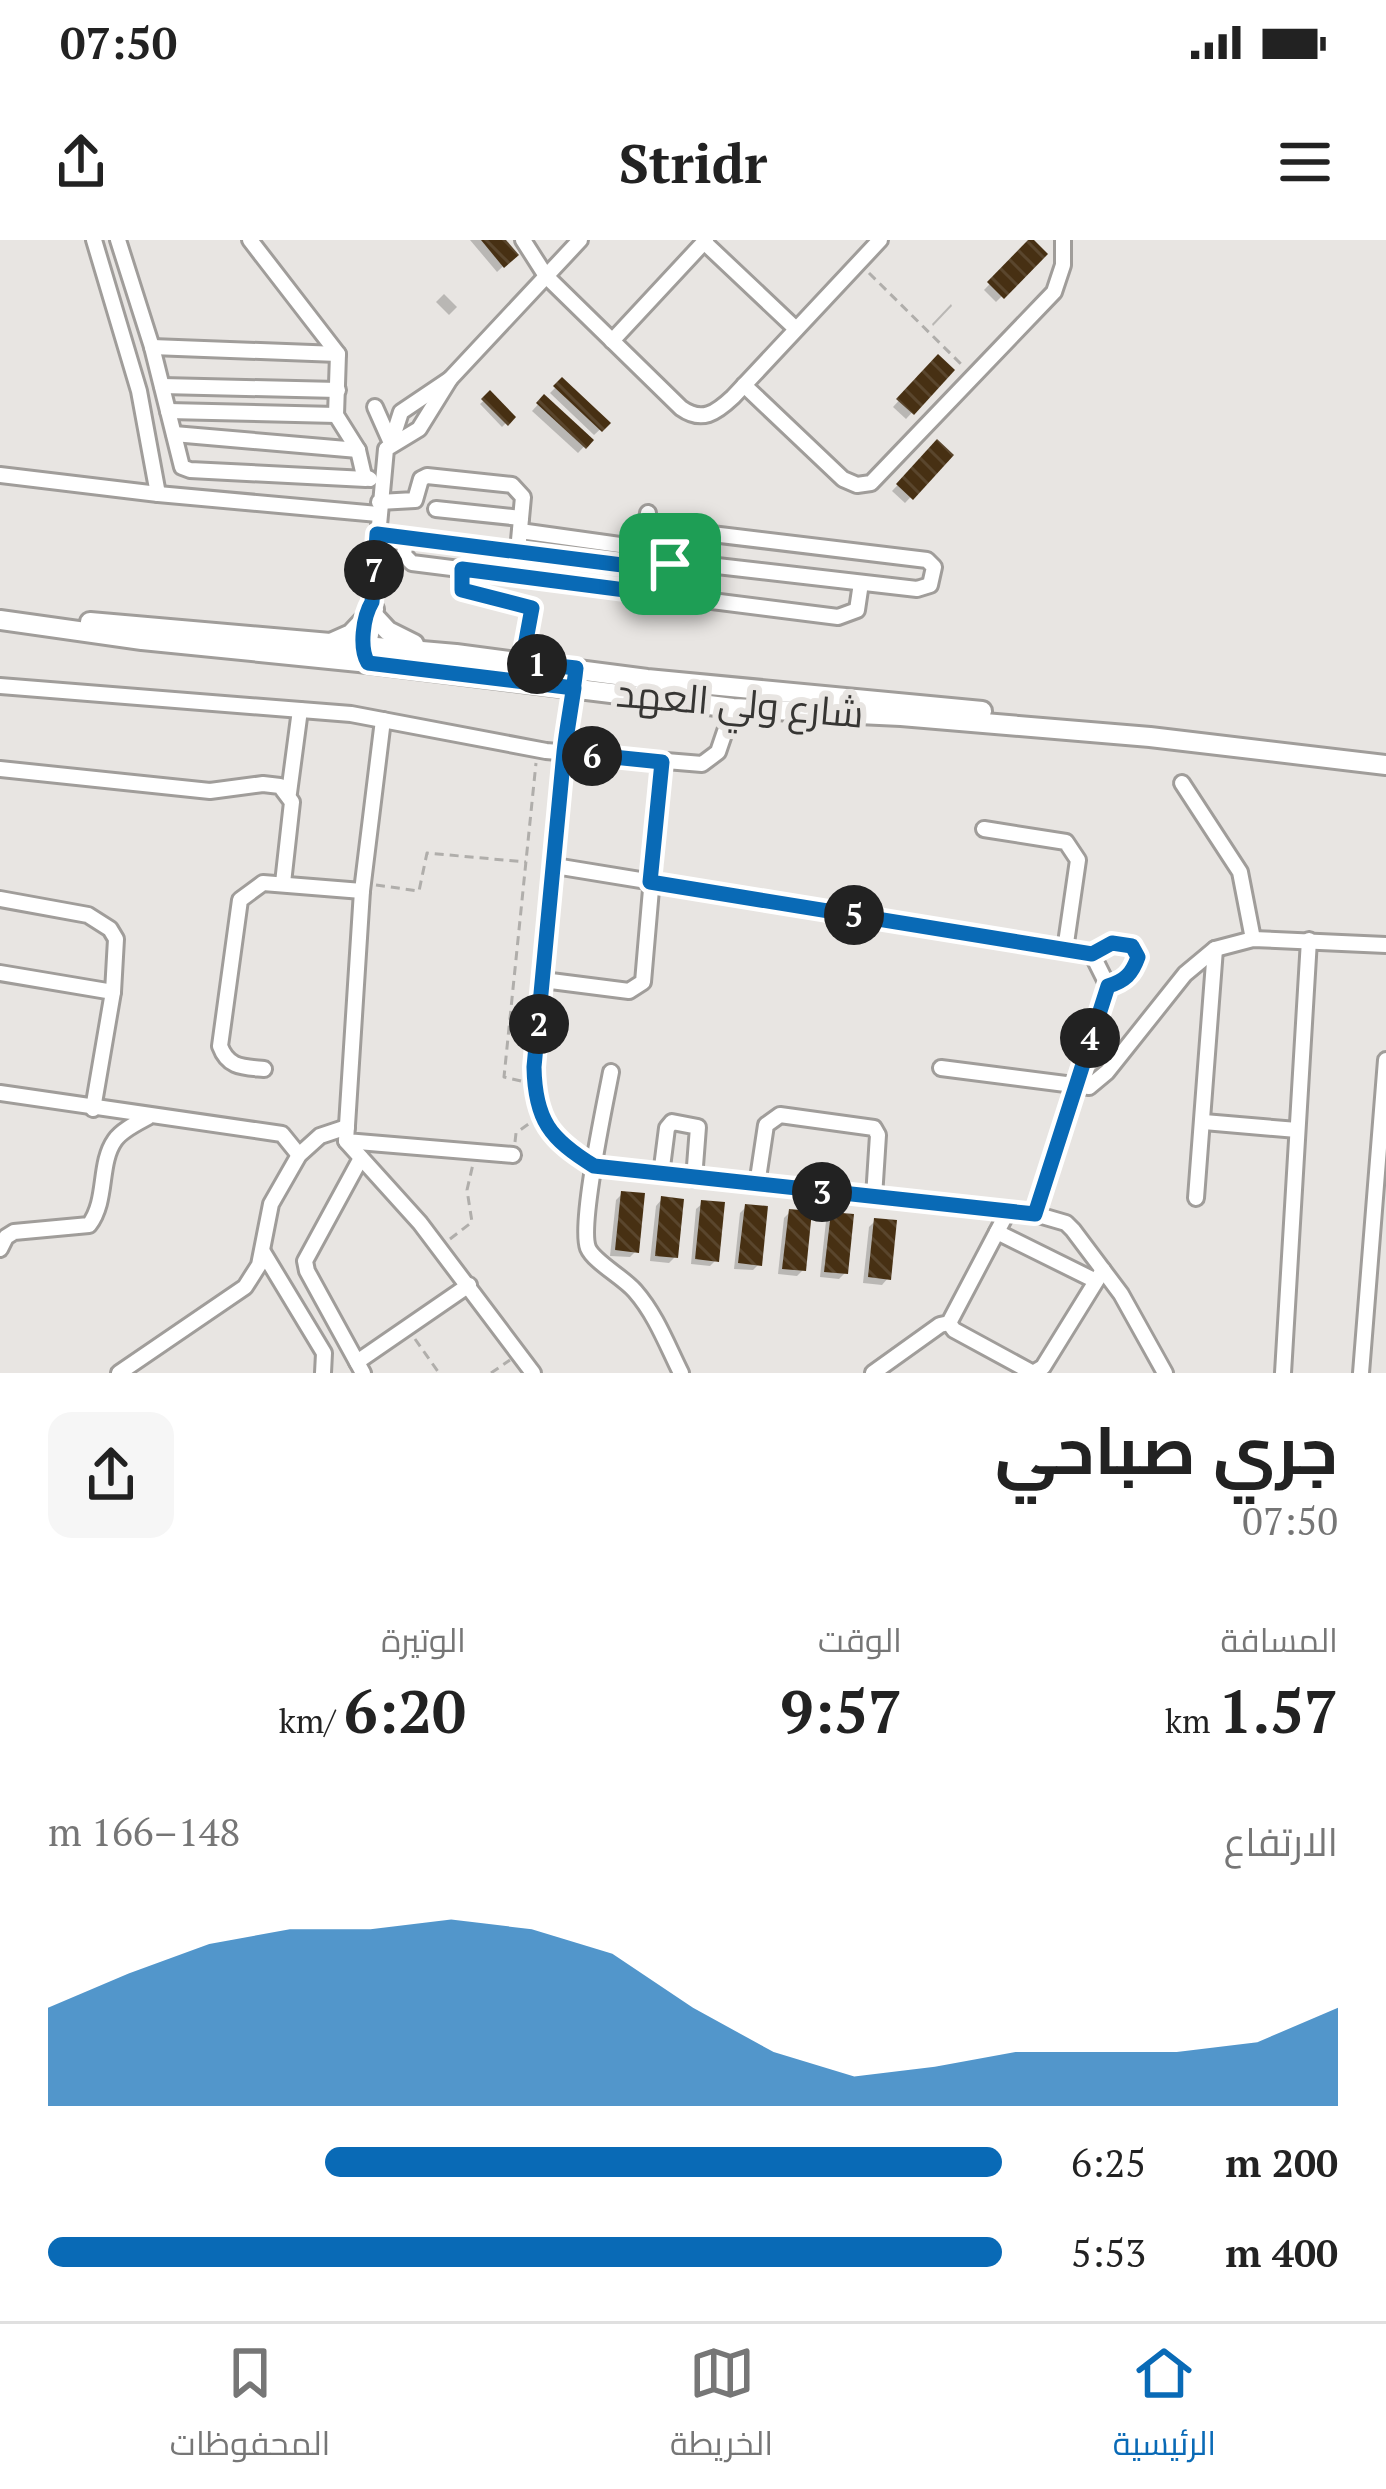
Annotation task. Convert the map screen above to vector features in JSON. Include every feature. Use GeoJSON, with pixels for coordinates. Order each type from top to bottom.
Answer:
{"type":"FeatureCollection","features":[{"type":"Feature","properties":{"kind":"main road"},"geometry":{"type":"LineString","coordinates":[[329,643],[351,634],[371,612],[396,636],[436,652]]}},
{"type":"Feature","properties":{"kind":"main road","name":"شارع ولي العهد"},"geometry":{"type":"LineString","coordinates":[[0,620],[142,640],[365,655],[1386,761]]}},
{"type":"Feature","properties":{"kind":"main road","name":"شارع ولي العهد"},"geometry":{"type":"LineString","coordinates":[[24,622],[64,620],[329,643],[365,655],[436,652],[522,662],[575,678],[733,708],[901,716],[1386,761]]}},
{"type":"Feature","properties":{"kind":"street"},"geometry":{"type":"LineString","coordinates":[[94,240],[139,391],[158,494]]}},
{"type":"Feature","properties":{"kind":"street"},"geometry":{"type":"LineString","coordinates":[[118,240],[152,347],[179,460],[187,470],[373,480]]}},
{"type":"Feature","properties":{"kind":"street"},"geometry":{"type":"LineString","coordinates":[[250,240],[338,354],[336,415],[373,480],[377,534],[365,655]]}},
{"type":"Feature","properties":{"kind":"street"},"geometry":{"type":"LineString","coordinates":[[523,240],[546,276],[698,417],[721,408],[880,240]]}},
{"type":"Feature","properties":{"kind":"street"},"geometry":{"type":"LineString","coordinates":[[391,443],[419,429],[450,379],[580,240]]}},
{"type":"Feature","properties":{"kind":"street"},"geometry":{"type":"LineString","coordinates":[[744,385],[843,479],[864,485],[888,468],[1054,292],[1064,266],[1064,240]]}},
{"type":"Feature","properties":{"kind":"street"},"geometry":{"type":"LineString","coordinates":[[612,341],[705,241],[796,329]]}},
{"type":"Feature","properties":{"kind":"street"},"geometry":{"type":"LineString","coordinates":[[152,347],[338,354]]}},
{"type":"Feature","properties":{"kind":"street"},"geometry":{"type":"LineString","coordinates":[[373,480],[401,412],[450,379]]}},
{"type":"Feature","properties":{"kind":"street"},"geometry":{"type":"LineString","coordinates":[[162,386],[338,390]]}},
{"type":"Feature","properties":{"kind":"street"},"geometry":{"type":"LineString","coordinates":[[375,407],[391,443]]}},
{"type":"Feature","properties":{"kind":"street"},"geometry":{"type":"LineString","coordinates":[[168,411],[336,415]]}},
{"type":"Feature","properties":{"kind":"street"},"geometry":{"type":"LineString","coordinates":[[174,434],[358,450]]}},
{"type":"Feature","properties":{"kind":"street"},"geometry":{"type":"LineString","coordinates":[[0,475],[158,494],[378,508],[415,500],[421,479],[427,476],[512,485],[523,497],[518,551]]}},
{"type":"Feature","properties":{"kind":"street"},"geometry":{"type":"LineString","coordinates":[[436,509],[634,548],[644,541],[648,513]]}},
{"type":"Feature","properties":{"kind":"street"},"geometry":{"type":"LineString","coordinates":[[377,534],[638,567],[670,564],[691,563],[924,588],[933,579],[934,567],[927,560],[687,531],[675,538],[670,564],[664,595]]}},
{"type":"Feature","properties":{"kind":"street"},"geometry":{"type":"LineString","coordinates":[[406,537],[404,555],[412,563],[838,616],[857,610],[861,583]]}},
{"type":"Feature","properties":{"kind":"street"},"geometry":{"type":"LineString","coordinates":[[575,678],[534,1084],[541,1114],[561,1146],[594,1166],[1035,1214],[1066,1223],[1099,1276]]}},
{"type":"Feature","properties":{"kind":"street"},"geometry":{"type":"LineString","coordinates":[[0,686],[300,710],[537,749],[702,764],[712,760],[725,738],[733,708]]}},
{"type":"Feature","properties":{"kind":"street"},"geometry":{"type":"LineString","coordinates":[[283,883],[300,710]]}},
{"type":"Feature","properties":{"kind":"street"},"geometry":{"type":"LineString","coordinates":[[382,720],[362,887],[346,1134],[469,1285],[533,1373]]}},
{"type":"Feature","properties":{"kind":"street"},"geometry":{"type":"LineString","coordinates":[[543,980],[629,991],[643,982],[662,762]]}},
{"type":"Feature","properties":{"kind":"street"},"geometry":{"type":"LineString","coordinates":[[0,769],[210,791],[280,785],[289,793]]}},
{"type":"Feature","properties":{"kind":"street"},"geometry":{"type":"LineString","coordinates":[[1182,783],[1240,872],[1253,939]]}},
{"type":"Feature","properties":{"kind":"street"},"geometry":{"type":"LineString","coordinates":[[984,829],[1066,842],[1075,850],[1078,860],[1066,950]]}},
{"type":"Feature","properties":{"kind":"street"},"geometry":{"type":"LineString","coordinates":[[555,866],[1092,954],[1124,942],[1138,957],[1126,978],[1108,986]]}},
{"type":"Feature","properties":{"kind":"street"},"geometry":{"type":"LineString","coordinates":[[264,1069],[235,1066],[220,1046],[240,901],[263,883],[362,887]]}},
{"type":"Feature","properties":{"kind":"street"},"geometry":{"type":"LineString","coordinates":[[0,898],[88,915],[110,929],[116,939],[92,1109]]}},
{"type":"Feature","properties":{"kind":"street"},"geometry":{"type":"LineString","coordinates":[[940,1068],[1090,1087],[1107,1072],[1173,986],[1215,949],[1253,939],[1386,945]]}},
{"type":"Feature","properties":{"kind":"street"},"geometry":{"type":"LineString","coordinates":[[1283,1373],[1309,940]]}},
{"type":"Feature","properties":{"kind":"street"},"geometry":{"type":"LineString","coordinates":[[1196,1198],[1215,949]]}},
{"type":"Feature","properties":{"kind":"street"},"geometry":{"type":"LineString","coordinates":[[1035,1214],[1108,986],[1092,954]]}},
{"type":"Feature","properties":{"kind":"street"},"geometry":{"type":"LineString","coordinates":[[0,973],[112,992]]}},
{"type":"Feature","properties":{"kind":"street"},"geometry":{"type":"LineString","coordinates":[[1361,1373],[1386,1060]]}},
{"type":"Feature","properties":{"kind":"street"},"geometry":{"type":"LineString","coordinates":[[611,1072],[586,1241],[591,1254],[638,1294],[681,1373]]}},
{"type":"Feature","properties":{"kind":"street"},"geometry":{"type":"LineString","coordinates":[[0,1093],[282,1134],[298,1155]]}},
{"type":"Feature","properties":{"kind":"street"},"geometry":{"type":"LineString","coordinates":[[757,1185],[766,1125],[780,1115],[866,1124],[878,1135],[874,1197]]}},
{"type":"Feature","properties":{"kind":"street"},"geometry":{"type":"LineString","coordinates":[[0,1250],[14,1232],[89,1225],[100,1205],[116,1138],[148,1117]]}},
{"type":"Feature","properties":{"kind":"street"},"geometry":{"type":"LineString","coordinates":[[1204,1122],[1297,1130]]}},
{"type":"Feature","properties":{"kind":"street"},"geometry":{"type":"LineString","coordinates":[[661,1175],[669,1125],[695,1125],[699,1131],[694,1179]]}},
{"type":"Feature","properties":{"kind":"street"},"geometry":{"type":"LineString","coordinates":[[119,1373],[245,1287],[262,1252],[271,1204],[298,1155],[320,1136],[346,1134],[513,1155]]}},
{"type":"Feature","properties":{"kind":"street"},"geometry":{"type":"LineString","coordinates":[[361,1158],[305,1261],[360,1368],[469,1285]]}},
{"type":"Feature","properties":{"kind":"street"},"geometry":{"type":"LineString","coordinates":[[873,1373],[949,1323],[1008,1211]]}},
{"type":"Feature","properties":{"kind":"street"},"geometry":{"type":"LineString","coordinates":[[997,1232],[1099,1276],[1121,1294],[1165,1373]]}},
{"type":"Feature","properties":{"kind":"street"},"geometry":{"type":"LineString","coordinates":[[262,1252],[324,1353],[323,1373]]}},
{"type":"Feature","properties":{"kind":"street"},"geometry":{"type":"LineString","coordinates":[[949,1323],[1033,1373],[1043,1367],[1099,1276]]}},
{"type":"Feature","properties":{"kind":"path"},"geometry":{"type":"LineString","coordinates":[[859,262],[974,377]]}},
{"type":"Feature","properties":{"kind":"path"},"geometry":{"type":"LineString","coordinates":[[462,569],[462,590],[532,608],[522,662]]}},
{"type":"Feature","properties":{"kind":"path"},"geometry":{"type":"LineString","coordinates":[[534,1084],[504,1077],[537,749]]}},
{"type":"Feature","properties":{"kind":"path"},"geometry":{"type":"LineString","coordinates":[[362,887],[419,891],[427,853],[526,862]]}},
{"type":"Feature","properties":{"kind":"path"},"geometry":{"type":"LineString","coordinates":[[513,1155],[516,1133],[541,1114]]}},
{"type":"Feature","properties":{"kind":"path"},"geometry":{"type":"LineString","coordinates":[[440,1248],[472,1222],[467,1190],[475,1152]]}},
{"type":"Feature","properties":{"kind":"path"},"geometry":{"type":"LineString","coordinates":[[408,1327],[439,1373]]}},
{"type":"Feature","properties":{"kind":"path"},"geometry":{"type":"LineString","coordinates":[[491,1373],[519,1354]]}},
{"type":"Feature","properties":{"kind":"building"},"geometry":{"type":"Polygon","coordinates":[[[481,240],[506,240],[519,255],[504,268],[481,240]]]}},
{"type":"Feature","properties":{"kind":"building"},"geometry":{"type":"Polygon","coordinates":[[[1028,240],[1048,254],[1004,299],[987,282],[1028,240]]]}},
{"type":"Feature","properties":{"kind":"building"},"geometry":{"type":"Polygon","coordinates":[[[938,354],[955,370],[914,415],[896,399],[938,354]]]}},
{"type":"Feature","properties":{"kind":"building"},"geometry":{"type":"Polygon","coordinates":[[[562,377],[611,423],[602,432],[553,386],[562,377]]]}},
{"type":"Feature","properties":{"kind":"building"},"geometry":{"type":"Polygon","coordinates":[[[490,390],[516,417],[508,426],[481,399],[490,390]]]}},
{"type":"Feature","properties":{"kind":"building"},"geometry":{"type":"Polygon","coordinates":[[[544,394],[594,440],[586,449],[536,403],[544,394]]]}},
{"type":"Feature","properties":{"kind":"building"},"geometry":{"type":"Polygon","coordinates":[[[937,439],[954,455],[913,500],[896,484],[937,439]]]}},
{"type":"Feature","properties":{"kind":"building"},"geometry":{"type":"Polygon","coordinates":[[[621,1191],[645,1193],[639,1253],[615,1250],[621,1191]]]}},
{"type":"Feature","properties":{"kind":"building"},"geometry":{"type":"Polygon","coordinates":[[[661,1196],[684,1199],[678,1258],[655,1256],[661,1196]]]}},
{"type":"Feature","properties":{"kind":"building"},"geometry":{"type":"Polygon","coordinates":[[[701,1200],[725,1202],[719,1262],[695,1259],[701,1200]]]}},
{"type":"Feature","properties":{"kind":"building"},"geometry":{"type":"Polygon","coordinates":[[[745,1204],[768,1206],[762,1266],[738,1263],[745,1204]]]}},
{"type":"Feature","properties":{"kind":"building"},"geometry":{"type":"Polygon","coordinates":[[[789,1209],[812,1211],[806,1271],[782,1269],[789,1209]]]}},
{"type":"Feature","properties":{"kind":"building"},"geometry":{"type":"Polygon","coordinates":[[[831,1212],[854,1214],[848,1274],[824,1272],[831,1212]]]}},
{"type":"Feature","properties":{"kind":"building"},"geometry":{"type":"Polygon","coordinates":[[[874,1218],[897,1220],[891,1280],[868,1277],[874,1218]]]}},
{"type":"Feature","properties":{"kind":"route"},"geometry":{"type":"LineString","coordinates":[[670,564],[638,567],[377,534],[363,654],[368,663],[574,688],[564,752],[662,762],[650,882],[1092,954],[1112,943],[1132,946],[1138,957],[1126,978],[1108,986],[1035,1214],[594,1166],[561,1146],[543,1121],[534,1094],[534,1067],[555,866],[564,752],[567,723],[574,688],[576,668],[522,662],[532,608],[462,590],[462,569],[664,595],[670,564]]}}]}
